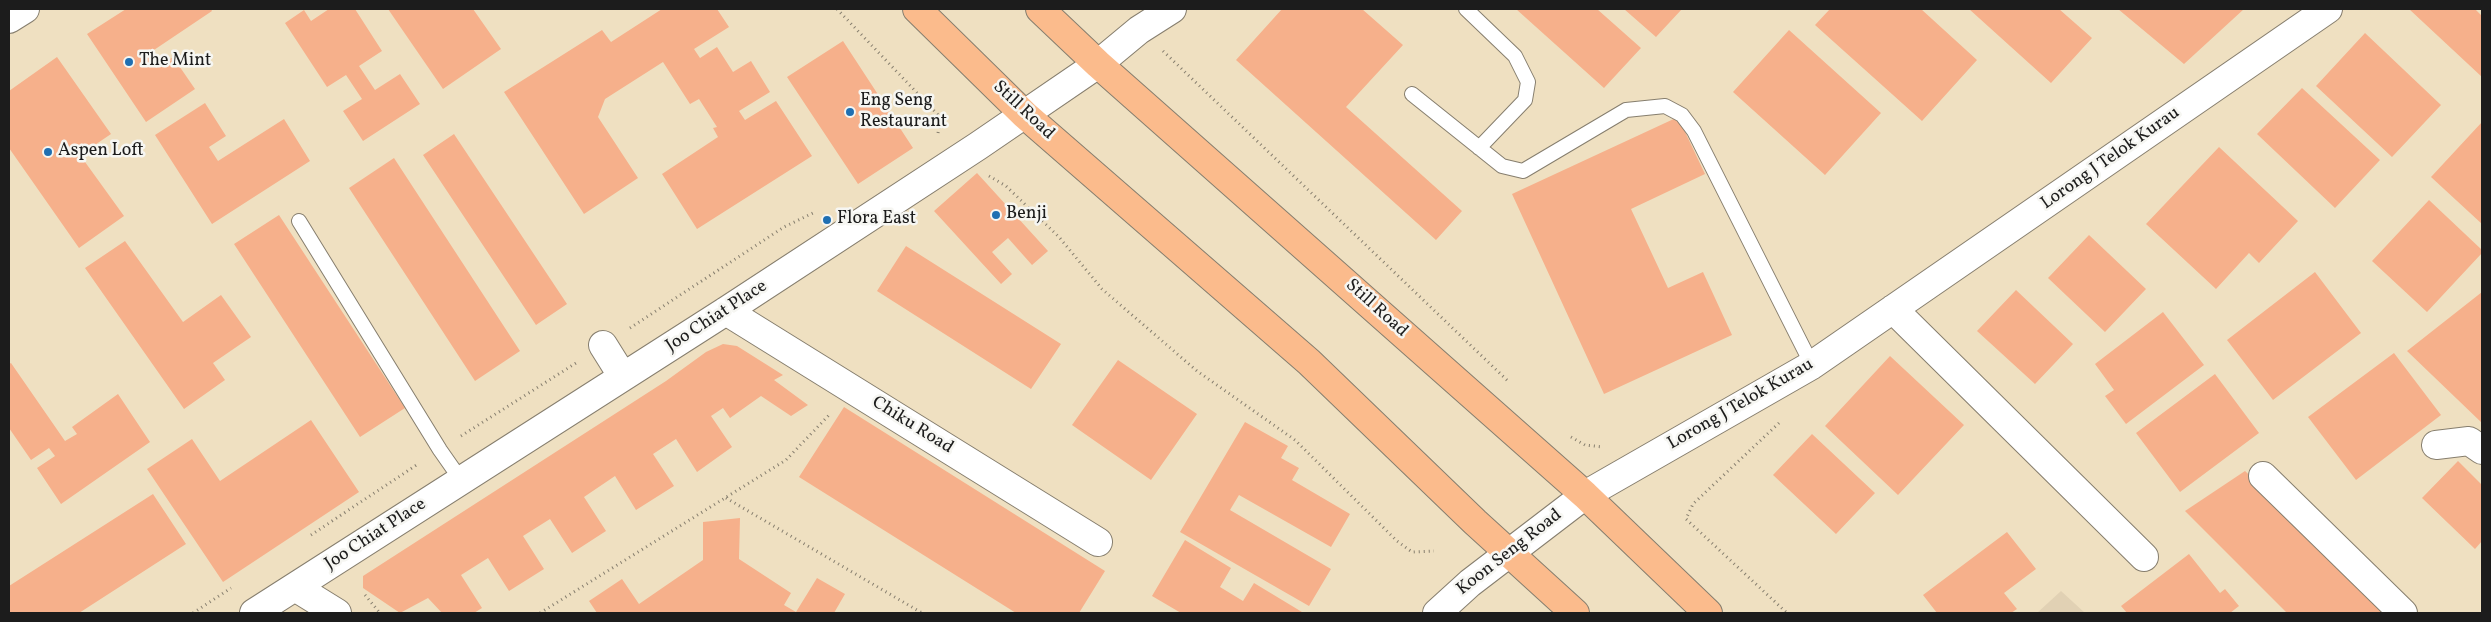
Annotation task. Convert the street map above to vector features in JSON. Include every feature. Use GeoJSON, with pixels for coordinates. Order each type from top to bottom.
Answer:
{"type":"FeatureCollection","features":[{"type":"Feature","properties":{"kind":"highway","name":"Still Road"},"geometry":{"type":"LineString","coordinates":[[917,9],[1025,115],[1309,362],[1508,553],[1576,613]]}},
{"type":"Feature","properties":{"kind":"highway","name":"Still Road"},"geometry":{"type":"LineString","coordinates":[[1040,9],[1098,64],[1585,495],[1708,613]]}},
{"type":"Feature","properties":{"kind":"street"},"geometry":{"type":"LineString","coordinates":[[9,19],[25,9]]}},
{"type":"Feature","properties":{"kind":"street","name":"Joo Chiat Place"},"geometry":{"type":"LineString","coordinates":[[254,613],[726,311],[1025,115],[1098,64],[1139,30],[1172,9]]}},
{"type":"Feature","properties":{"kind":"street","name":"Lorong J Telok Kurau"},"geometry":{"type":"LineString","coordinates":[[1585,495],[1812,365],[2328,9]]}},
{"type":"Feature","properties":{"kind":"street"},"geometry":{"type":"LineString","coordinates":[[1893,310],[2144,557]]}},
{"type":"Feature","properties":{"kind":"street","name":"Chiku Road"},"geometry":{"type":"LineString","coordinates":[[726,311],[1098,542]]}},
{"type":"Feature","properties":{"kind":"street"},"geometry":{"type":"LineString","coordinates":[[603,345],[623,377]]}},
{"type":"Feature","properties":{"kind":"street"},"geometry":{"type":"LineString","coordinates":[[2436,445],[2469,441],[2482,450]]}},
{"type":"Feature","properties":{"kind":"street"},"geometry":{"type":"LineString","coordinates":[[2263,476],[2403,613]]}},
{"type":"Feature","properties":{"kind":"street","name":"Koon Seng Road"},"geometry":{"type":"LineString","coordinates":[[1437,613],[1470,583],[1585,495]]}},
{"type":"Feature","properties":{"kind":"street"},"geometry":{"type":"LineString","coordinates":[[295,587],[337,613]]}},
{"type":"Feature","properties":{"kind":"lane"},"geometry":{"type":"LineString","coordinates":[[1466,9],[1515,56],[1528,82],[1525,100],[1479,148]]}},
{"type":"Feature","properties":{"kind":"lane"},"geometry":{"type":"LineString","coordinates":[[1412,94],[1502,166],[1523,171],[1626,110],[1664,106],[1682,115],[1694,131],[1812,365]]}},
{"type":"Feature","properties":{"kind":"lane"},"geometry":{"type":"LineString","coordinates":[[299,221],[440,450],[461,480]]}},
{"type":"Feature","properties":{"kind":"path"},"geometry":{"type":"LineString","coordinates":[[836,9],[941,118],[937,136]]}},
{"type":"Feature","properties":{"kind":"path"},"geometry":{"type":"LineString","coordinates":[[1168,56],[1511,384]]}},
{"type":"Feature","properties":{"kind":"path"},"geometry":{"type":"LineString","coordinates":[[1006,186],[1059,237],[1102,289],[1197,372],[1295,440],[1396,541],[1412,552],[1434,551]]}},
{"type":"Feature","properties":{"kind":"path"},"geometry":{"type":"LineString","coordinates":[[306,538],[784,227],[821,211]]}},
{"type":"Feature","properties":{"kind":"path"},"geometry":{"type":"LineString","coordinates":[[540,613],[786,460],[837,407]]}},
{"type":"Feature","properties":{"kind":"path"},"geometry":{"type":"LineString","coordinates":[[1569,436],[1585,446]]}},
{"type":"Feature","properties":{"kind":"path"},"geometry":{"type":"LineString","coordinates":[[726,498],[922,613]]}},
{"type":"Feature","properties":{"kind":"path"},"geometry":{"type":"LineString","coordinates":[[1686,519],[1787,613]]}},
{"type":"Feature","properties":{"kind":"path"},"geometry":{"type":"LineString","coordinates":[[193,613],[234,586]]}},
{"type":"Feature","properties":{"kind":"shaded area"},"geometry":{"type":"Polygon","coordinates":[[[2061,591],[2085,613],[2037,613],[2061,591]]]}},
{"type":"Feature","properties":{"kind":"building","name":"The Mint"},"geometry":{"type":"Polygon","coordinates":[[[126,9],[211,9],[212,11],[148,54],[156,68],[173,57],[195,89],[146,122],[87,34],[126,9]]]}},
{"type":"Feature","properties":{"kind":"building"},"geometry":{"type":"Polygon","coordinates":[[[329,9],[355,9],[382,51],[359,66],[375,90],[400,74],[420,104],[363,141],[343,111],[362,99],[346,75],[327,87],[285,23],[304,10],[311,21],[329,9]]]}},
{"type":"Feature","properties":{"kind":"building"},"geometry":{"type":"Polygon","coordinates":[[[388,9],[473,9],[501,49],[443,89],[388,9]]]}},
{"type":"Feature","properties":{"kind":"building"},"geometry":{"type":"Polygon","coordinates":[[[662,9],[717,9],[729,27],[694,49],[700,58],[717,47],[733,72],[751,61],[770,92],[739,111],[745,120],[776,101],[812,156],[697,229],[662,174],[718,137],[713,128],[717,127],[699,99],[690,104],[663,62],[605,99],[598,117],[638,178],[584,214],[504,92],[602,30],[611,42],[662,9]]]}},
{"type":"Feature","properties":{"kind":"building"},"geometry":{"type":"Polygon","coordinates":[[[1282,9],[1362,9],[1403,45],[1346,107],[1462,211],[1436,240],[1236,60],[1282,9]]]}},
{"type":"Feature","properties":{"kind":"building"},"geometry":{"type":"Polygon","coordinates":[[[1516,9],[1597,9],[1641,48],[1604,88],[1516,9]]]}},
{"type":"Feature","properties":{"kind":"building"},"geometry":{"type":"Polygon","coordinates":[[[1624,9],[1682,9],[1656,37],[1624,9]]]}},
{"type":"Feature","properties":{"kind":"building"},"geometry":{"type":"Polygon","coordinates":[[[1830,9],[1921,9],[1977,60],[1922,121],[1815,25],[1830,9]]]}},
{"type":"Feature","properties":{"kind":"building"},"geometry":{"type":"Polygon","coordinates":[[[1969,9],[2059,9],[2092,38],[2051,83],[1969,9]]]}},
{"type":"Feature","properties":{"kind":"building"},"geometry":{"type":"Polygon","coordinates":[[[2118,9],[2244,9],[2184,64],[2118,9]]]}},
{"type":"Feature","properties":{"kind":"building"},"geometry":{"type":"Polygon","coordinates":[[[2409,9],[2475,9],[2482,16],[2482,77],[2409,9]]]}},
{"type":"Feature","properties":{"kind":"building"},"geometry":{"type":"Polygon","coordinates":[[[1789,30],[1881,113],[1825,175],[1733,92],[1789,30]]]}},
{"type":"Feature","properties":{"kind":"building"},"geometry":{"type":"Polygon","coordinates":[[[2365,33],[2441,105],[2392,157],[2316,86],[2365,33]]]}},
{"type":"Feature","properties":{"kind":"building","name":"Eng Seng Restaurant"},"geometry":{"type":"Polygon","coordinates":[[[843,41],[913,148],[858,184],[787,77],[843,41]]]}},
{"type":"Feature","properties":{"kind":"building","name":"Aspen Loft"},"geometry":{"type":"Polygon","coordinates":[[[57,57],[111,134],[80,155],[124,216],[79,248],[9,148],[9,91],[57,57]]]}},
{"type":"Feature","properties":{"kind":"building"},"geometry":{"type":"Polygon","coordinates":[[[2302,88],[2380,160],[2335,208],[2257,134],[2302,88]]]}},
{"type":"Feature","properties":{"kind":"building"},"geometry":{"type":"Polygon","coordinates":[[[205,103],[226,136],[209,147],[218,161],[284,119],[310,161],[212,224],[155,135],[205,103]]]}},
{"type":"Feature","properties":{"kind":"building"},"geometry":{"type":"Polygon","coordinates":[[[1678,117],[1705,174],[1631,209],[1668,288],[1703,272],[1732,335],[1604,394],[1512,194],[1678,117]]]}},
{"type":"Feature","properties":{"kind":"building"},"geometry":{"type":"Polygon","coordinates":[[[2482,122],[2482,224],[2431,177],[2482,122]]]}},
{"type":"Feature","properties":{"kind":"building"},"geometry":{"type":"Polygon","coordinates":[[[454,134],[567,304],[536,325],[423,155],[454,134]]]}},
{"type":"Feature","properties":{"kind":"building"},"geometry":{"type":"Polygon","coordinates":[[[2219,147],[2298,221],[2259,263],[2249,253],[2216,289],[2146,224],[2219,147]]]}},
{"type":"Feature","properties":{"kind":"building"},"geometry":{"type":"Polygon","coordinates":[[[394,158],[520,351],[475,381],[349,188],[394,158]]]}},
{"type":"Feature","properties":{"kind":"building"},"geometry":{"type":"Polygon","coordinates":[[[977,173],[1048,251],[1032,265],[1008,238],[992,252],[1012,274],[1001,284],[934,211],[977,173]]]}},
{"type":"Feature","properties":{"kind":"building"},"geometry":{"type":"Polygon","coordinates":[[[2429,200],[2482,250],[2482,253],[2427,312],[2372,261],[2429,200]]]}},
{"type":"Feature","properties":{"kind":"building"},"geometry":{"type":"Polygon","coordinates":[[[279,215],[405,408],[360,437],[234,244],[279,215]]]}},
{"type":"Feature","properties":{"kind":"building"},"geometry":{"type":"Polygon","coordinates":[[[2089,235],[2146,289],[2105,332],[2048,278],[2089,235]]]}},
{"type":"Feature","properties":{"kind":"building"},"geometry":{"type":"Polygon","coordinates":[[[125,241],[183,322],[221,295],[251,337],[213,363],[225,380],[184,409],[85,268],[125,241]]]}},
{"type":"Feature","properties":{"kind":"building"},"geometry":{"type":"Polygon","coordinates":[[[906,246],[1061,344],[1031,389],[877,291],[906,246]]]}},
{"type":"Feature","properties":{"kind":"building"},"geometry":{"type":"Polygon","coordinates":[[[2315,272],[2361,333],[2273,400],[2227,340],[2315,272]]]}},
{"type":"Feature","properties":{"kind":"building"},"geometry":{"type":"Polygon","coordinates":[[[2016,290],[2073,344],[2035,384],[1977,331],[2016,290]]]}},
{"type":"Feature","properties":{"kind":"building"},"geometry":{"type":"Polygon","coordinates":[[[2482,292],[2482,423],[2407,351],[2482,292]]]}},
{"type":"Feature","properties":{"kind":"building"},"geometry":{"type":"Polygon","coordinates":[[[2163,312],[2204,365],[2126,424],[2105,396],[2114,390],[2095,364],[2163,312]]]}},
{"type":"Feature","properties":{"kind":"building"},"geometry":{"type":"Polygon","coordinates":[[[723,344],[737,346],[783,375],[774,380],[808,405],[791,416],[761,396],[730,418],[723,408],[711,416],[732,447],[697,472],[676,439],[653,454],[674,486],[636,510],[615,476],[584,497],[606,531],[572,553],[550,519],[523,536],[544,569],[509,591],[488,558],[461,575],[482,608],[474,613],[442,613],[428,598],[400,613],[363,588],[363,576],[666,381],[706,352],[723,344]]]}},
{"type":"Feature","properties":{"kind":"building"},"geometry":{"type":"Polygon","coordinates":[[[2394,353],[2441,415],[2356,480],[2308,417],[2394,353]]]}},
{"type":"Feature","properties":{"kind":"building"},"geometry":{"type":"Polygon","coordinates":[[[1890,356],[1964,425],[1898,495],[1825,426],[1890,356]]]}},
{"type":"Feature","properties":{"kind":"building"},"geometry":{"type":"Polygon","coordinates":[[[1118,360],[1197,414],[1151,480],[1072,425],[1118,360]]]}},
{"type":"Feature","properties":{"kind":"building"},"geometry":{"type":"Polygon","coordinates":[[[11,363],[65,441],[77,434],[72,427],[118,394],[150,442],[61,504],[37,468],[55,456],[49,448],[31,460],[9,428],[9,364],[11,363]]]}},
{"type":"Feature","properties":{"kind":"building"},"geometry":{"type":"Polygon","coordinates":[[[2215,374],[2259,433],[2180,492],[2136,433],[2215,374]]]}},
{"type":"Feature","properties":{"kind":"building"},"geometry":{"type":"Polygon","coordinates":[[[844,407],[1105,571],[1079,613],[1016,613],[799,477],[844,407]]]}},
{"type":"Feature","properties":{"kind":"building"},"geometry":{"type":"Polygon","coordinates":[[[311,420],[359,492],[223,582],[147,469],[192,439],[220,481],[311,420]]]}},
{"type":"Feature","properties":{"kind":"building"},"geometry":{"type":"Polygon","coordinates":[[[1245,422],[1288,446],[1281,458],[1299,468],[1292,480],[1350,514],[1331,547],[1239,495],[1230,510],[1331,569],[1309,606],[1180,532],[1245,422]]]}},
{"type":"Feature","properties":{"kind":"building"},"geometry":{"type":"Polygon","coordinates":[[[1812,434],[1875,493],[1836,534],[1773,475],[1812,434]]]}},
{"type":"Feature","properties":{"kind":"building"},"geometry":{"type":"Polygon","coordinates":[[[2458,461],[2482,485],[2482,541],[2475,549],[2422,498],[2458,461]]]}},
{"type":"Feature","properties":{"kind":"building"},"geometry":{"type":"Polygon","coordinates":[[[2245,471],[2391,613],[2287,613],[2185,511],[2245,471]]]}},
{"type":"Feature","properties":{"kind":"building"},"geometry":{"type":"Polygon","coordinates":[[[153,494],[186,544],[79,613],[9,613],[9,586],[153,494]]]}},
{"type":"Feature","properties":{"kind":"building"},"geometry":{"type":"Polygon","coordinates":[[[740,518],[739,559],[791,593],[784,605],[796,612],[817,578],[845,594],[834,613],[597,613],[589,601],[622,579],[639,604],[703,560],[703,522],[740,518]]]}},
{"type":"Feature","properties":{"kind":"building"},"geometry":{"type":"Polygon","coordinates":[[[2007,532],[2036,569],[2004,593],[2017,609],[2011,613],[1937,613],[1923,595],[2007,532]]]}},
{"type":"Feature","properties":{"kind":"building"},"geometry":{"type":"Polygon","coordinates":[[[1185,540],[1231,568],[1220,587],[1243,601],[1254,583],[1302,612],[1181,613],[1152,596],[1185,540]]]}},
{"type":"Feature","properties":{"kind":"building"},"geometry":{"type":"Polygon","coordinates":[[[2189,554],[2220,593],[2225,589],[2239,606],[2230,613],[2127,613],[2121,606],[2189,554]]]}},
{"type":"Feature","properties":{"kind":"place","name":"The Mint"},"geometry":{"type":"Point","coordinates":[129,62]}},
{"type":"Feature","properties":{"kind":"place","name":"Eng Seng Restaurant"},"geometry":{"type":"Point","coordinates":[850,112]}},
{"type":"Feature","properties":{"kind":"place","name":"Aspen Loft"},"geometry":{"type":"Point","coordinates":[48,152]}},
{"type":"Feature","properties":{"kind":"place","name":"Benji"},"geometry":{"type":"Point","coordinates":[996,215]}},
{"type":"Feature","properties":{"kind":"place","name":"Flora East"},"geometry":{"type":"Point","coordinates":[827,220]}}]}
